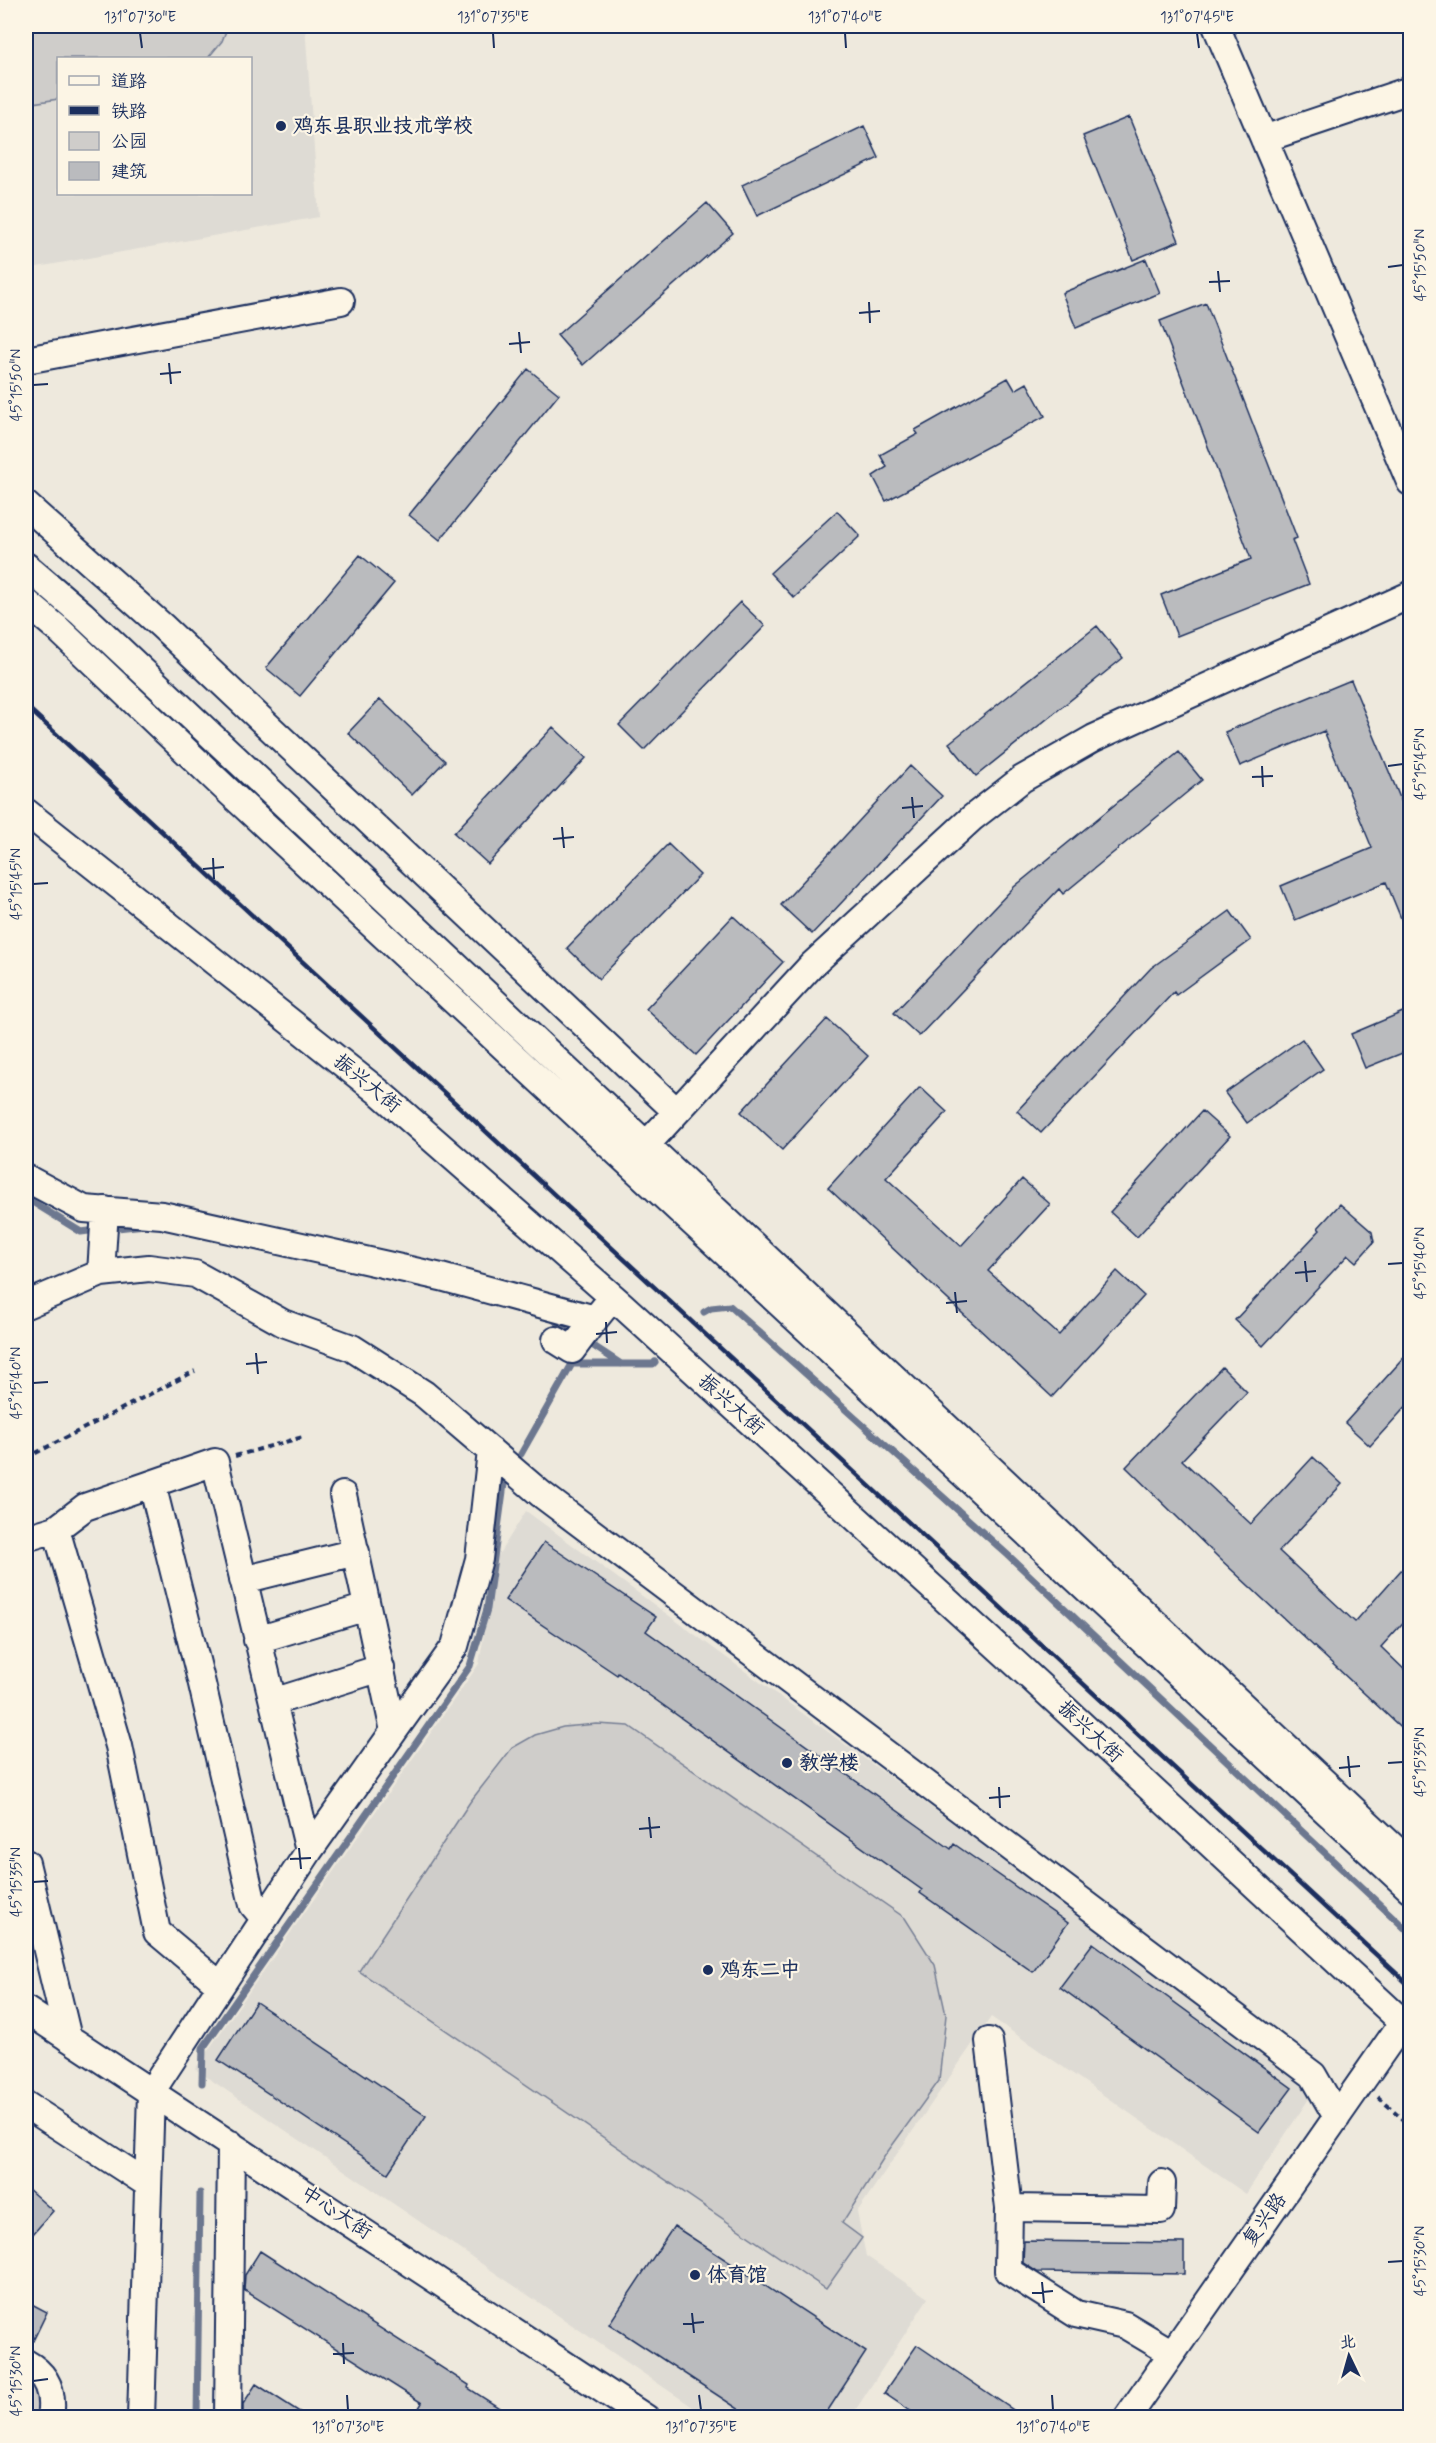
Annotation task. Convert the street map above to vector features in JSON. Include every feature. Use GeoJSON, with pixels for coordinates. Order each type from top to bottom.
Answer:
{"type":"FeatureCollection","features":[{"type":"Feature","properties":{"kind":"street"},"geometry":{"type":"LineString","coordinates":[[1216,26],[1410,482]]}},
{"type":"Feature","properties":{"kind":"street"},"geometry":{"type":"LineString","coordinates":[[1264,139],[1410,90]]}},
{"type":"Feature","properties":{"kind":"street"},"geometry":{"type":"LineString","coordinates":[[26,360],[341,301]]}},
{"type":"Feature","properties":{"kind":"street"},"geometry":{"type":"LineString","coordinates":[[26,505],[162,626],[676,1111]]}},
{"type":"Feature","properties":{"kind":"street"},"geometry":{"type":"LineString","coordinates":[[26,566],[82,614],[1410,1863]]}},
{"type":"Feature","properties":{"kind":"street"},"geometry":{"type":"LineString","coordinates":[[630,1163],[812,965],[972,818],[1022,779],[1094,738],[1410,595]]}},
{"type":"Feature","properties":{"kind":"street"},"geometry":{"type":"LineString","coordinates":[[26,602],[58,629],[226,789],[1410,1889]]}},
{"type":"Feature","properties":{"kind":"street","name":"振兴大街"},"geometry":{"type":"LineString","coordinates":[[26,812],[380,1093],[613,1297],[1025,1672],[1407,2026]]}},
{"type":"Feature","properties":{"kind":"street"},"geometry":{"type":"LineString","coordinates":[[26,1178],[84,1209],[162,1215],[441,1277],[595,1319]]}},
{"type":"Feature","properties":{"kind":"street"},"geometry":{"type":"LineString","coordinates":[[101,1273],[105,1210]]}},
{"type":"Feature","properties":{"kind":"street"},"geometry":{"type":"LineString","coordinates":[[26,1305],[101,1273],[149,1268],[195,1274],[283,1323],[352,1348],[424,1394],[541,1494],[1313,2075],[1337,2116]]}},
{"type":"Feature","properties":{"kind":"street"},"geometry":{"type":"LineString","coordinates":[[556,1340],[572,1350],[613,1297]]}},
{"type":"Feature","properties":{"kind":"street"},"geometry":{"type":"LineString","coordinates":[[141,2418],[151,2092],[309,1851],[455,1646],[479,1559],[490,1451]]}},
{"type":"Feature","properties":{"kind":"street"},"geometry":{"type":"LineString","coordinates":[[26,1538],[56,1529],[85,1508],[214,1462],[309,1851]]}},
{"type":"Feature","properties":{"kind":"street"},"geometry":{"type":"LineString","coordinates":[[153,1484],[253,1905],[264,1918]]}},
{"type":"Feature","properties":{"kind":"street"},"geometry":{"type":"LineString","coordinates":[[343,1495],[394,1731]]}},
{"type":"Feature","properties":{"kind":"street"},"geometry":{"type":"LineString","coordinates":[[56,1529],[119,1746],[157,1932],[220,1985]]}},
{"type":"Feature","properties":{"kind":"street"},"geometry":{"type":"LineString","coordinates":[[243,1580],[356,1552]]}},
{"type":"Feature","properties":{"kind":"street"},"geometry":{"type":"LineString","coordinates":[[257,1640],[368,1607]]}},
{"type":"Feature","properties":{"kind":"street"},"geometry":{"type":"LineString","coordinates":[[273,1702],[381,1668]]}},
{"type":"Feature","properties":{"kind":"street"},"geometry":{"type":"LineString","coordinates":[[26,1863],[68,2038]]}},
{"type":"Feature","properties":{"kind":"street","name":"中心大街"},"geometry":{"type":"LineString","coordinates":[[26,2010],[646,2418]]}},
{"type":"Feature","properties":{"kind":"street","name":"复兴路"},"geometry":{"type":"LineString","coordinates":[[1127,2418],[1337,2116],[1407,2026]]}},
{"type":"Feature","properties":{"kind":"street"},"geometry":{"type":"LineString","coordinates":[[989,2042],[1009,2208],[1008,2271],[1076,2314],[1125,2325],[1172,2353]]}},
{"type":"Feature","properties":{"kind":"street"},"geometry":{"type":"LineString","coordinates":[[26,2104],[148,2184]]}},
{"type":"Feature","properties":{"kind":"street"},"geometry":{"type":"LineString","coordinates":[[228,2418],[231,2144]]}},
{"type":"Feature","properties":{"kind":"street"},"geometry":{"type":"LineString","coordinates":[[1009,2208],[1161,2210],[1162,2183]]}},
{"type":"Feature","properties":{"kind":"street"},"geometry":{"type":"LineString","coordinates":[[26,2363],[50,2385],[52,2405],[50,2418]]}},
{"type":"Feature","properties":{"kind":"path"},"geometry":{"type":"LineString","coordinates":[[26,1458],[195,1371]]}},
{"type":"Feature","properties":{"kind":"path"},"geometry":{"type":"LineString","coordinates":[[214,1462],[303,1437]]}},
{"type":"Feature","properties":{"kind":"path"},"geometry":{"type":"LineString","coordinates":[[1361,2083],[1410,2126]]}},
{"type":"Feature","properties":{"kind":"shaded area","name":"鸡东县职业技术学校"},"geometry":{"type":"Polygon","coordinates":[[[26,26],[305,26],[319,217],[26,269],[26,26]]]}},
{"type":"Feature","properties":{"kind":"shaded area","name":"鸡东二中"},"geometry":{"type":"Polygon","coordinates":[[[526,1511],[1088,1922],[1314,2091],[1246,2194],[991,2017],[857,2212],[866,2256],[928,2298],[851,2417],[709,2418],[195,2069],[479,1664],[497,1557],[526,1511]]]}},
{"type":"Feature","properties":{"kind":"green space"},"geometry":{"type":"Polygon","coordinates":[[[26,26],[228,26],[222,41],[209,57],[57,57],[57,99],[26,104],[26,26]]]}},
{"type":"Feature","properties":{"kind":"green space"},"geometry":{"type":"Polygon","coordinates":[[[597,1724],[629,1726],[905,1918],[935,1965],[946,2015],[939,2081],[886,2154],[842,2223],[862,2238],[826,2289],[359,1971],[470,1802],[512,1748],[535,1735],[563,1727],[597,1724]]]}},
{"type":"Feature","properties":{"kind":"green space"},"geometry":{"type":"Polygon","coordinates":[[[26,2374],[38,2393],[38,2413],[33,2417],[26,2417],[26,2374]]]}},
{"type":"Feature","properties":{"kind":"building"},"geometry":{"type":"Polygon","coordinates":[[[1129,117],[1179,241],[1133,260],[1083,136],[1129,117]]]}},
{"type":"Feature","properties":{"kind":"building"},"geometry":{"type":"Polygon","coordinates":[[[864,126],[879,158],[757,216],[742,185],[864,126]]]}},
{"type":"Feature","properties":{"kind":"building"},"geometry":{"type":"Polygon","coordinates":[[[707,203],[733,233],[583,365],[557,335],[707,203]]]}},
{"type":"Feature","properties":{"kind":"building"},"geometry":{"type":"Polygon","coordinates":[[[1146,259],[1160,293],[1076,328],[1062,293],[1146,259]]]}},
{"type":"Feature","properties":{"kind":"building"},"geometry":{"type":"Polygon","coordinates":[[[1206,303],[1297,538],[1292,540],[1309,584],[1177,636],[1161,595],[1251,559],[1160,321],[1206,303]]]}},
{"type":"Feature","properties":{"kind":"building"},"geometry":{"type":"Polygon","coordinates":[[[528,369],[559,394],[440,540],[409,515],[528,369]]]}},
{"type":"Feature","properties":{"kind":"building"},"geometry":{"type":"Polygon","coordinates":[[[1008,378],[1015,390],[1027,383],[1045,416],[886,501],[873,476],[887,467],[880,455],[918,434],[915,430],[1008,378]]]}},
{"type":"Feature","properties":{"kind":"building"},"geometry":{"type":"Polygon","coordinates":[[[837,511],[860,536],[794,598],[770,573],[837,511]]]}},
{"type":"Feature","properties":{"kind":"building"},"geometry":{"type":"Polygon","coordinates":[[[360,555],[394,583],[300,696],[266,668],[360,555]]]}},
{"type":"Feature","properties":{"kind":"building"},"geometry":{"type":"Polygon","coordinates":[[[740,602],[765,626],[644,750],[619,725],[740,602]]]}},
{"type":"Feature","properties":{"kind":"building"},"geometry":{"type":"Polygon","coordinates":[[[1097,626],[1123,658],[976,776],[949,743],[1097,626]]]}},
{"type":"Feature","properties":{"kind":"building"},"geometry":{"type":"Polygon","coordinates":[[[1351,680],[1410,822],[1410,940],[1386,882],[1295,920],[1281,886],[1372,848],[1324,731],[1240,766],[1225,732],[1351,680]]]}},
{"type":"Feature","properties":{"kind":"building"},"geometry":{"type":"Polygon","coordinates":[[[380,699],[445,761],[412,795],[348,733],[380,699]]]}},
{"type":"Feature","properties":{"kind":"building"},"geometry":{"type":"Polygon","coordinates":[[[553,727],[586,758],[488,864],[454,833],[553,727]]]}},
{"type":"Feature","properties":{"kind":"building"},"geometry":{"type":"Polygon","coordinates":[[[1179,752],[1202,780],[1063,894],[1059,889],[919,1036],[894,1013],[1014,887],[1179,752]]]}},
{"type":"Feature","properties":{"kind":"building"},"geometry":{"type":"Polygon","coordinates":[[[910,766],[942,796],[812,934],[781,905],[910,766]]]}},
{"type":"Feature","properties":{"kind":"building"},"geometry":{"type":"Polygon","coordinates":[[[668,844],[700,875],[599,979],[567,948],[668,844]]]}},
{"type":"Feature","properties":{"kind":"building"},"geometry":{"type":"Polygon","coordinates":[[[1230,911],[1251,940],[1176,995],[1174,992],[1041,1133],[1017,1111],[1151,968],[1230,911]]]}},
{"type":"Feature","properties":{"kind":"building"},"geometry":{"type":"Polygon","coordinates":[[[733,916],[783,962],[696,1055],[646,1009],[733,916]]]}},
{"type":"Feature","properties":{"kind":"building"},"geometry":{"type":"Polygon","coordinates":[[[1410,1009],[1410,1050],[1365,1068],[1351,1034],[1410,1009]]]}},
{"type":"Feature","properties":{"kind":"building"},"geometry":{"type":"Polygon","coordinates":[[[827,1019],[868,1056],[782,1150],[741,1112],[827,1019]]]}},
{"type":"Feature","properties":{"kind":"building"},"geometry":{"type":"Polygon","coordinates":[[[1302,1039],[1323,1069],[1247,1123],[1225,1093],[1302,1039]]]}},
{"type":"Feature","properties":{"kind":"building"},"geometry":{"type":"Polygon","coordinates":[[[920,1087],[947,1112],[886,1178],[961,1246],[1022,1179],[1050,1204],[988,1271],[1059,1335],[1117,1271],[1144,1296],[1052,1397],[828,1188],[920,1087]]]}},
{"type":"Feature","properties":{"kind":"building"},"geometry":{"type":"Polygon","coordinates":[[[1202,1111],[1230,1136],[1137,1237],[1110,1212],[1202,1111]]]}},
{"type":"Feature","properties":{"kind":"building"},"geometry":{"type":"Polygon","coordinates":[[[1340,1204],[1372,1232],[1374,1242],[1356,1262],[1348,1255],[1263,1346],[1235,1320],[1320,1230],[1318,1228],[1340,1204]]]}},
{"type":"Feature","properties":{"kind":"building"},"geometry":{"type":"Polygon","coordinates":[[[1410,1351],[1410,1402],[1370,1446],[1345,1423],[1410,1351]]]}},
{"type":"Feature","properties":{"kind":"building"},"geometry":{"type":"Polygon","coordinates":[[[1222,1367],[1247,1392],[1182,1460],[1251,1524],[1313,1457],[1342,1484],[1279,1551],[1355,1622],[1410,1560],[1410,1615],[1381,1647],[1410,1675],[1410,1736],[1219,1558],[1126,1467],[1222,1367]]]}},
{"type":"Feature","properties":{"kind":"building"},"geometry":{"type":"Polygon","coordinates":[[[544,1542],[656,1617],[646,1631],[951,1849],[954,1844],[1068,1923],[1033,1972],[920,1893],[922,1890],[618,1673],[617,1675],[505,1600],[544,1542]]]}},
{"type":"Feature","properties":{"kind":"building"},"geometry":{"type":"Polygon","coordinates":[[[1093,1943],[1292,2088],[1259,2132],[1060,1987],[1093,1943]]]}},
{"type":"Feature","properties":{"kind":"building"},"geometry":{"type":"Polygon","coordinates":[[[256,2002],[426,2116],[388,2173],[218,2060],[256,2002]]]}},
{"type":"Feature","properties":{"kind":"building"},"geometry":{"type":"Polygon","coordinates":[[[26,2187],[53,2211],[26,2242],[26,2187]]]}},
{"type":"Feature","properties":{"kind":"building","name":"体育馆"},"geometry":{"type":"Polygon","coordinates":[[[674,2226],[866,2352],[823,2418],[752,2418],[609,2324],[674,2226]]]}},
{"type":"Feature","properties":{"kind":"building"},"geometry":{"type":"Polygon","coordinates":[[[1024,2241],[1184,2243],[1184,2274],[1037,2272],[1023,2263],[1024,2241]]]}},
{"type":"Feature","properties":{"kind":"building"},"geometry":{"type":"Polygon","coordinates":[[[260,2251],[469,2385],[468,2388],[515,2418],[413,2418],[422,2403],[244,2290],[245,2275],[260,2251]]]}},
{"type":"Feature","properties":{"kind":"building"},"geometry":{"type":"Polygon","coordinates":[[[26,2301],[47,2312],[29,2349],[26,2348],[26,2301]]]}},
{"type":"Feature","properties":{"kind":"building"},"geometry":{"type":"Polygon","coordinates":[[[917,2345],[1025,2418],[921,2418],[884,2393],[917,2345]]]}},
{"type":"Feature","properties":{"kind":"building"},"geometry":{"type":"Polygon","coordinates":[[[256,2384],[309,2418],[243,2418],[243,2404],[256,2384]]]}},
{"type":"Feature","properties":{"kind":"waterway"},"geometry":{"type":"LineString","coordinates":[[26,1198],[81,1232],[97,1230]]}},
{"type":"Feature","properties":{"kind":"waterway"},"geometry":{"type":"LineString","coordinates":[[108,1229],[145,1225]]}},
{"type":"Feature","properties":{"kind":"waterway"},"geometry":{"type":"LineString","coordinates":[[704,1312],[711,1308],[730,1306],[1009,1556],[1410,1933]]}},
{"type":"Feature","properties":{"kind":"waterway"},"geometry":{"type":"LineString","coordinates":[[554,1320],[621,1364]]}},
{"type":"Feature","properties":{"kind":"waterway"},"geometry":{"type":"LineString","coordinates":[[521,1454],[572,1364],[653,1364],[655,1362]]}},
{"type":"Feature","properties":{"kind":"waterway"},"geometry":{"type":"LineString","coordinates":[[202,2083],[203,2048],[470,1666],[487,1609],[504,1484]]}},
{"type":"Feature","properties":{"kind":"waterway"},"geometry":{"type":"LineString","coordinates":[[197,2418],[200,2193]]}},
{"type":"Feature","properties":{"kind":"railway"},"geometry":{"type":"LineString","coordinates":[[26,706],[1410,1986]]}},
{"type":"Feature","properties":{"kind":"place","name":"鸡东县职业技术学校"},"geometry":{"type":"Point","coordinates":[281,126]}},
{"type":"Feature","properties":{"kind":"place","name":"教学楼"},"geometry":{"type":"Point","coordinates":[787,1763]}},
{"type":"Feature","properties":{"kind":"place","name":"鸡东二中"},"geometry":{"type":"Point","coordinates":[708,1970]}},
{"type":"Feature","properties":{"kind":"place","name":"体育馆"},"geometry":{"type":"Point","coordinates":[695,2275]}}]}
